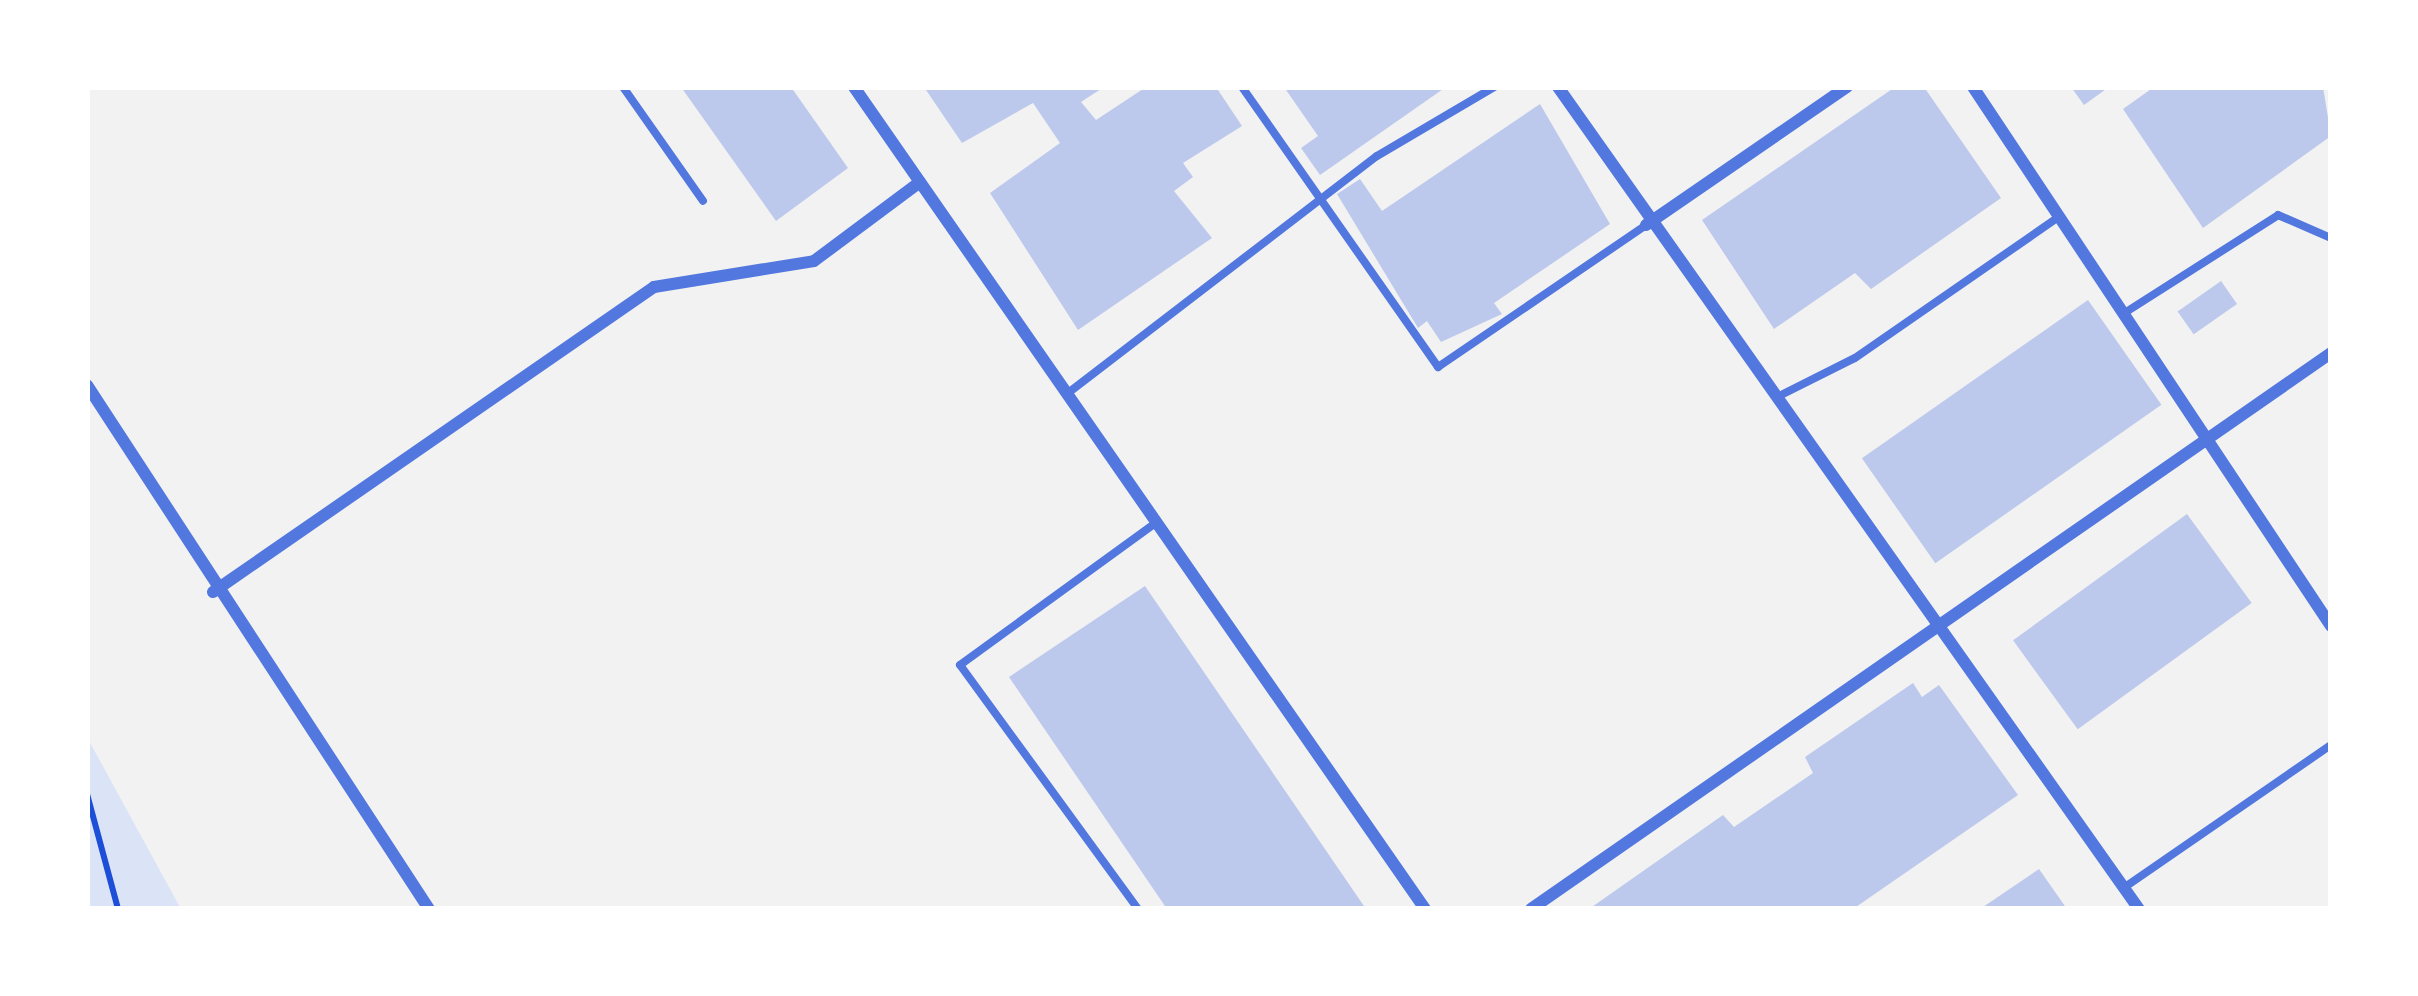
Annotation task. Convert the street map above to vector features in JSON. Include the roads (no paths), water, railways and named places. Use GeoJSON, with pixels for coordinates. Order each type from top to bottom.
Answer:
{"type":"FeatureCollection","features":[{"type":"Feature","properties":{"kind":"street"},"geometry":{"type":"LineString","coordinates":[[854,87],[1425,909]]}},
{"type":"Feature","properties":{"kind":"street"},"geometry":{"type":"LineString","coordinates":[[1558,87],[1646,225],[1783,394],[2138,909]]}},
{"type":"Feature","properties":{"kind":"street"},"geometry":{"type":"LineString","coordinates":[[1646,225],[1847,87]]}},
{"type":"Feature","properties":{"kind":"street"},"geometry":{"type":"LineString","coordinates":[[1973,87],[2215,437],[2331,626]]}},
{"type":"Feature","properties":{"kind":"street"},"geometry":{"type":"LineString","coordinates":[[213,592],[654,287],[814,261],[920,182]]}},
{"type":"Feature","properties":{"kind":"street"},"geometry":{"type":"LineString","coordinates":[[1531,909],[2331,353]]}},
{"type":"Feature","properties":{"kind":"street"},"geometry":{"type":"LineString","coordinates":[[87,385],[213,592],[429,909]]}},
{"type":"Feature","properties":{"kind":"lane"},"geometry":{"type":"LineString","coordinates":[[623,87],[703,201]]}},
{"type":"Feature","properties":{"kind":"lane"},"geometry":{"type":"LineString","coordinates":[[1242,87],[1438,368],[1646,225]]}},
{"type":"Feature","properties":{"kind":"lane"},"geometry":{"type":"LineString","coordinates":[[1067,394],[1319,199],[1493,87]]}},
{"type":"Feature","properties":{"kind":"lane"},"geometry":{"type":"LineString","coordinates":[[1783,394],[1856,358],[2061,215]]}},
{"type":"Feature","properties":{"kind":"lane"},"geometry":{"type":"LineString","coordinates":[[2126,312],[2278,215],[2331,238]]}},
{"type":"Feature","properties":{"kind":"lane"},"geometry":{"type":"LineString","coordinates":[[1138,909],[960,665],[1154,524]]}},
{"type":"Feature","properties":{"kind":"lane"},"geometry":{"type":"LineString","coordinates":[[2124,887],[2331,745]]}}]}
